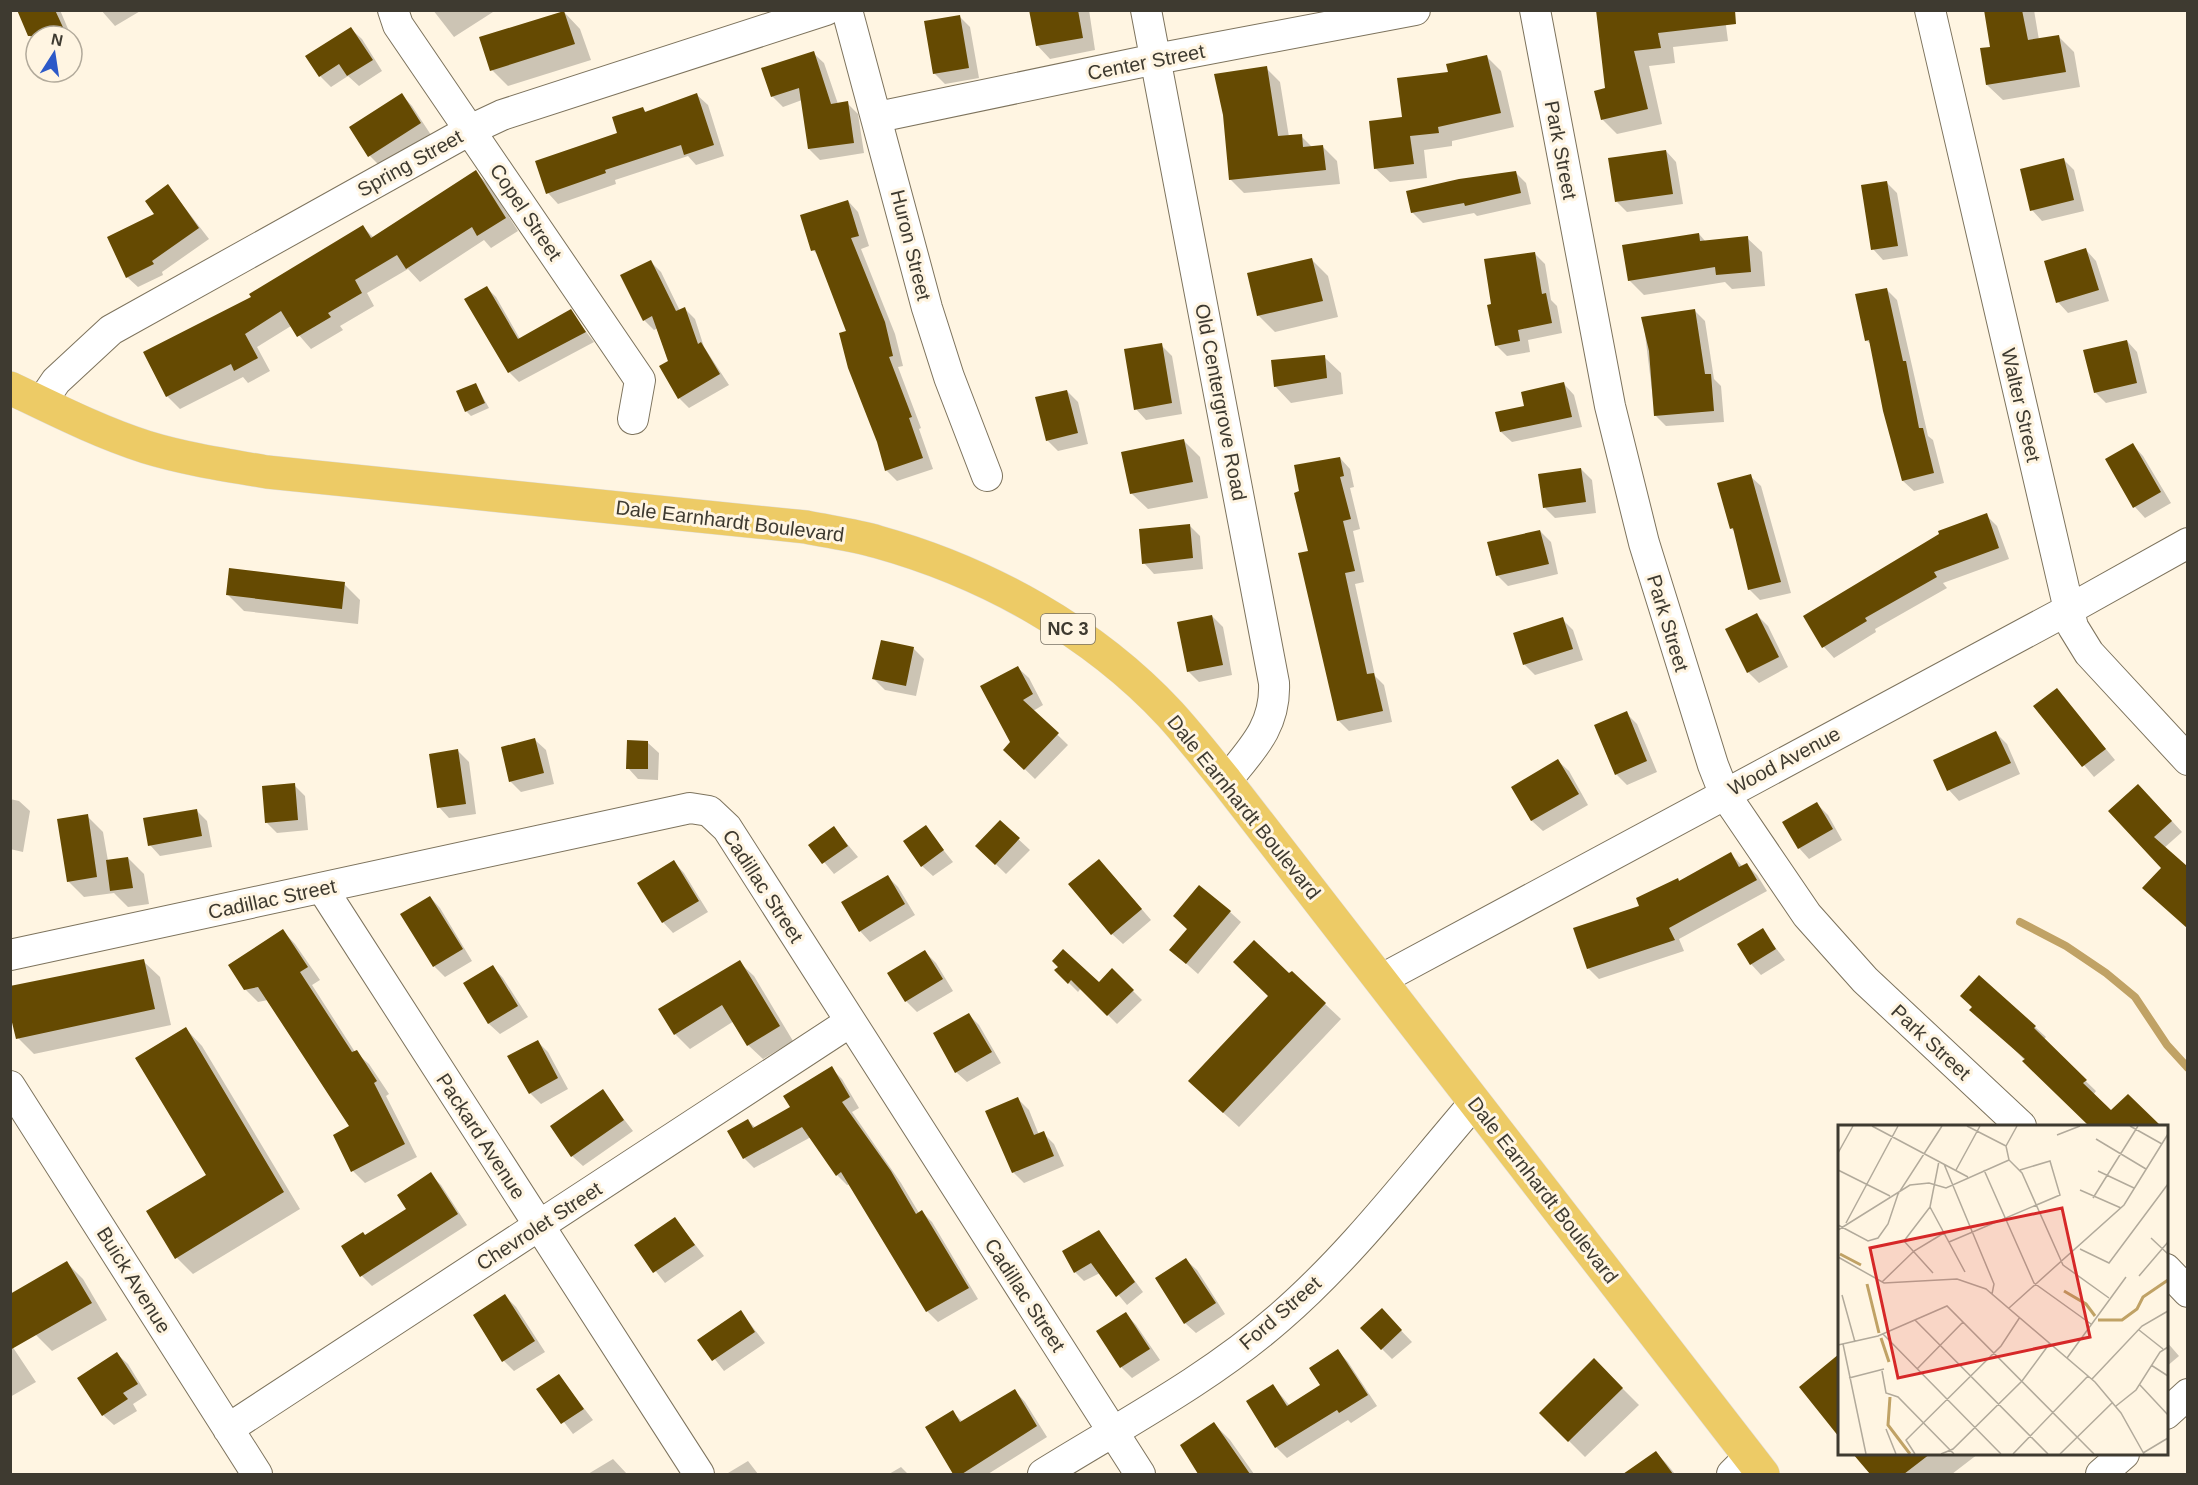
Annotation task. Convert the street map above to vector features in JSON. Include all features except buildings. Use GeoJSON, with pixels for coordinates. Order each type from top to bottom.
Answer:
{"type":"FeatureCollection","features":[{"type":"Feature","properties":{"kind":"main road","name":"Dale Earnhardt Boulevard"},"geometry":{"type":"LineString","coordinates":[[10,388],[144,446],[195,460],[256,470],[795,526],[876,541],[931,559],[1012,595],[1084,639],[1169,713],[1226,781],[1475,1102],[1748,1469]]}},
{"type":"Feature","properties":{"kind":"street","name":"Copel Street"},"geometry":{"type":"LineString","coordinates":[[393,10],[398,26],[640,380],[633,419]]}},
{"type":"Feature","properties":{"kind":"street","name":"Spring Street"},"geometry":{"type":"LineString","coordinates":[[41,403],[56,381],[111,330],[471,130],[502,115],[826,10]]}},
{"type":"Feature","properties":{"kind":"street","name":"Huron Street"},"geometry":{"type":"LineString","coordinates":[[848,10],[927,308],[987,476]]}},
{"type":"Feature","properties":{"kind":"street","name":"Old Centergrove Road"},"geometry":{"type":"LineString","coordinates":[[1146,10],[1274,683],[1275,702],[1262,737],[1226,781]]}},
{"type":"Feature","properties":{"kind":"street","name":"Center Street"},"geometry":{"type":"LineString","coordinates":[[878,117],[1156,59],[1415,10]]}},
{"type":"Feature","properties":{"kind":"street","name":"Park Street"},"geometry":{"type":"LineString","coordinates":[[1535,10],[1612,417],[1644,543],[1713,765],[1724,793],[1807,915],[1865,980],[2020,1125]]}},
{"type":"Feature","properties":{"kind":"street","name":"Walter Street"},"geometry":{"type":"LineString","coordinates":[[1930,10],[2073,627],[2089,653],[2187,760]]}},
{"type":"Feature","properties":{"kind":"street","name":"Wood Avenue"},"geometry":{"type":"LineString","coordinates":[[1380,980],[2068,610],[2187,543]]}},
{"type":"Feature","properties":{"kind":"street","name":"Cadillac Street"},"geometry":{"type":"LineString","coordinates":[[10,955],[690,808],[710,811],[727,828],[1140,1474]]}},
{"type":"Feature","properties":{"kind":"street","name":"Packard Avenue"},"geometry":{"type":"LineString","coordinates":[[322,888],[699,1474]]}},
{"type":"Feature","properties":{"kind":"street","name":"Chevrolet Street"},"geometry":{"type":"LineString","coordinates":[[228,1429],[850,1023]]}},
{"type":"Feature","properties":{"kind":"street","name":"Buick Avenue"},"geometry":{"type":"LineString","coordinates":[[10,1086],[257,1474]]}},
{"type":"Feature","properties":{"kind":"street","name":"Ford Street"},"geometry":{"type":"LineString","coordinates":[[1043,1474],[1201,1376],[1277,1320],[1305,1294],[1475,1102]]}},
{"type":"Feature","properties":{"kind":"street"},"geometry":{"type":"LineString","coordinates":[[2168,1271],[2187,1292]]}},
{"type":"Feature","properties":{"kind":"street"},"geometry":{"type":"LineString","coordinates":[[2168,1412],[2187,1394]]}},
{"type":"Feature","properties":{"kind":"street"},"geometry":{"type":"LineString","coordinates":[[2101,1474],[2123,1455]]}},
{"type":"Feature","properties":{"kind":"waterway"},"geometry":{"type":"LineString","coordinates":[[2020,922],[2066,946],[2106,973],[2135,997],[2167,1045],[2188,1068]]}}]}
